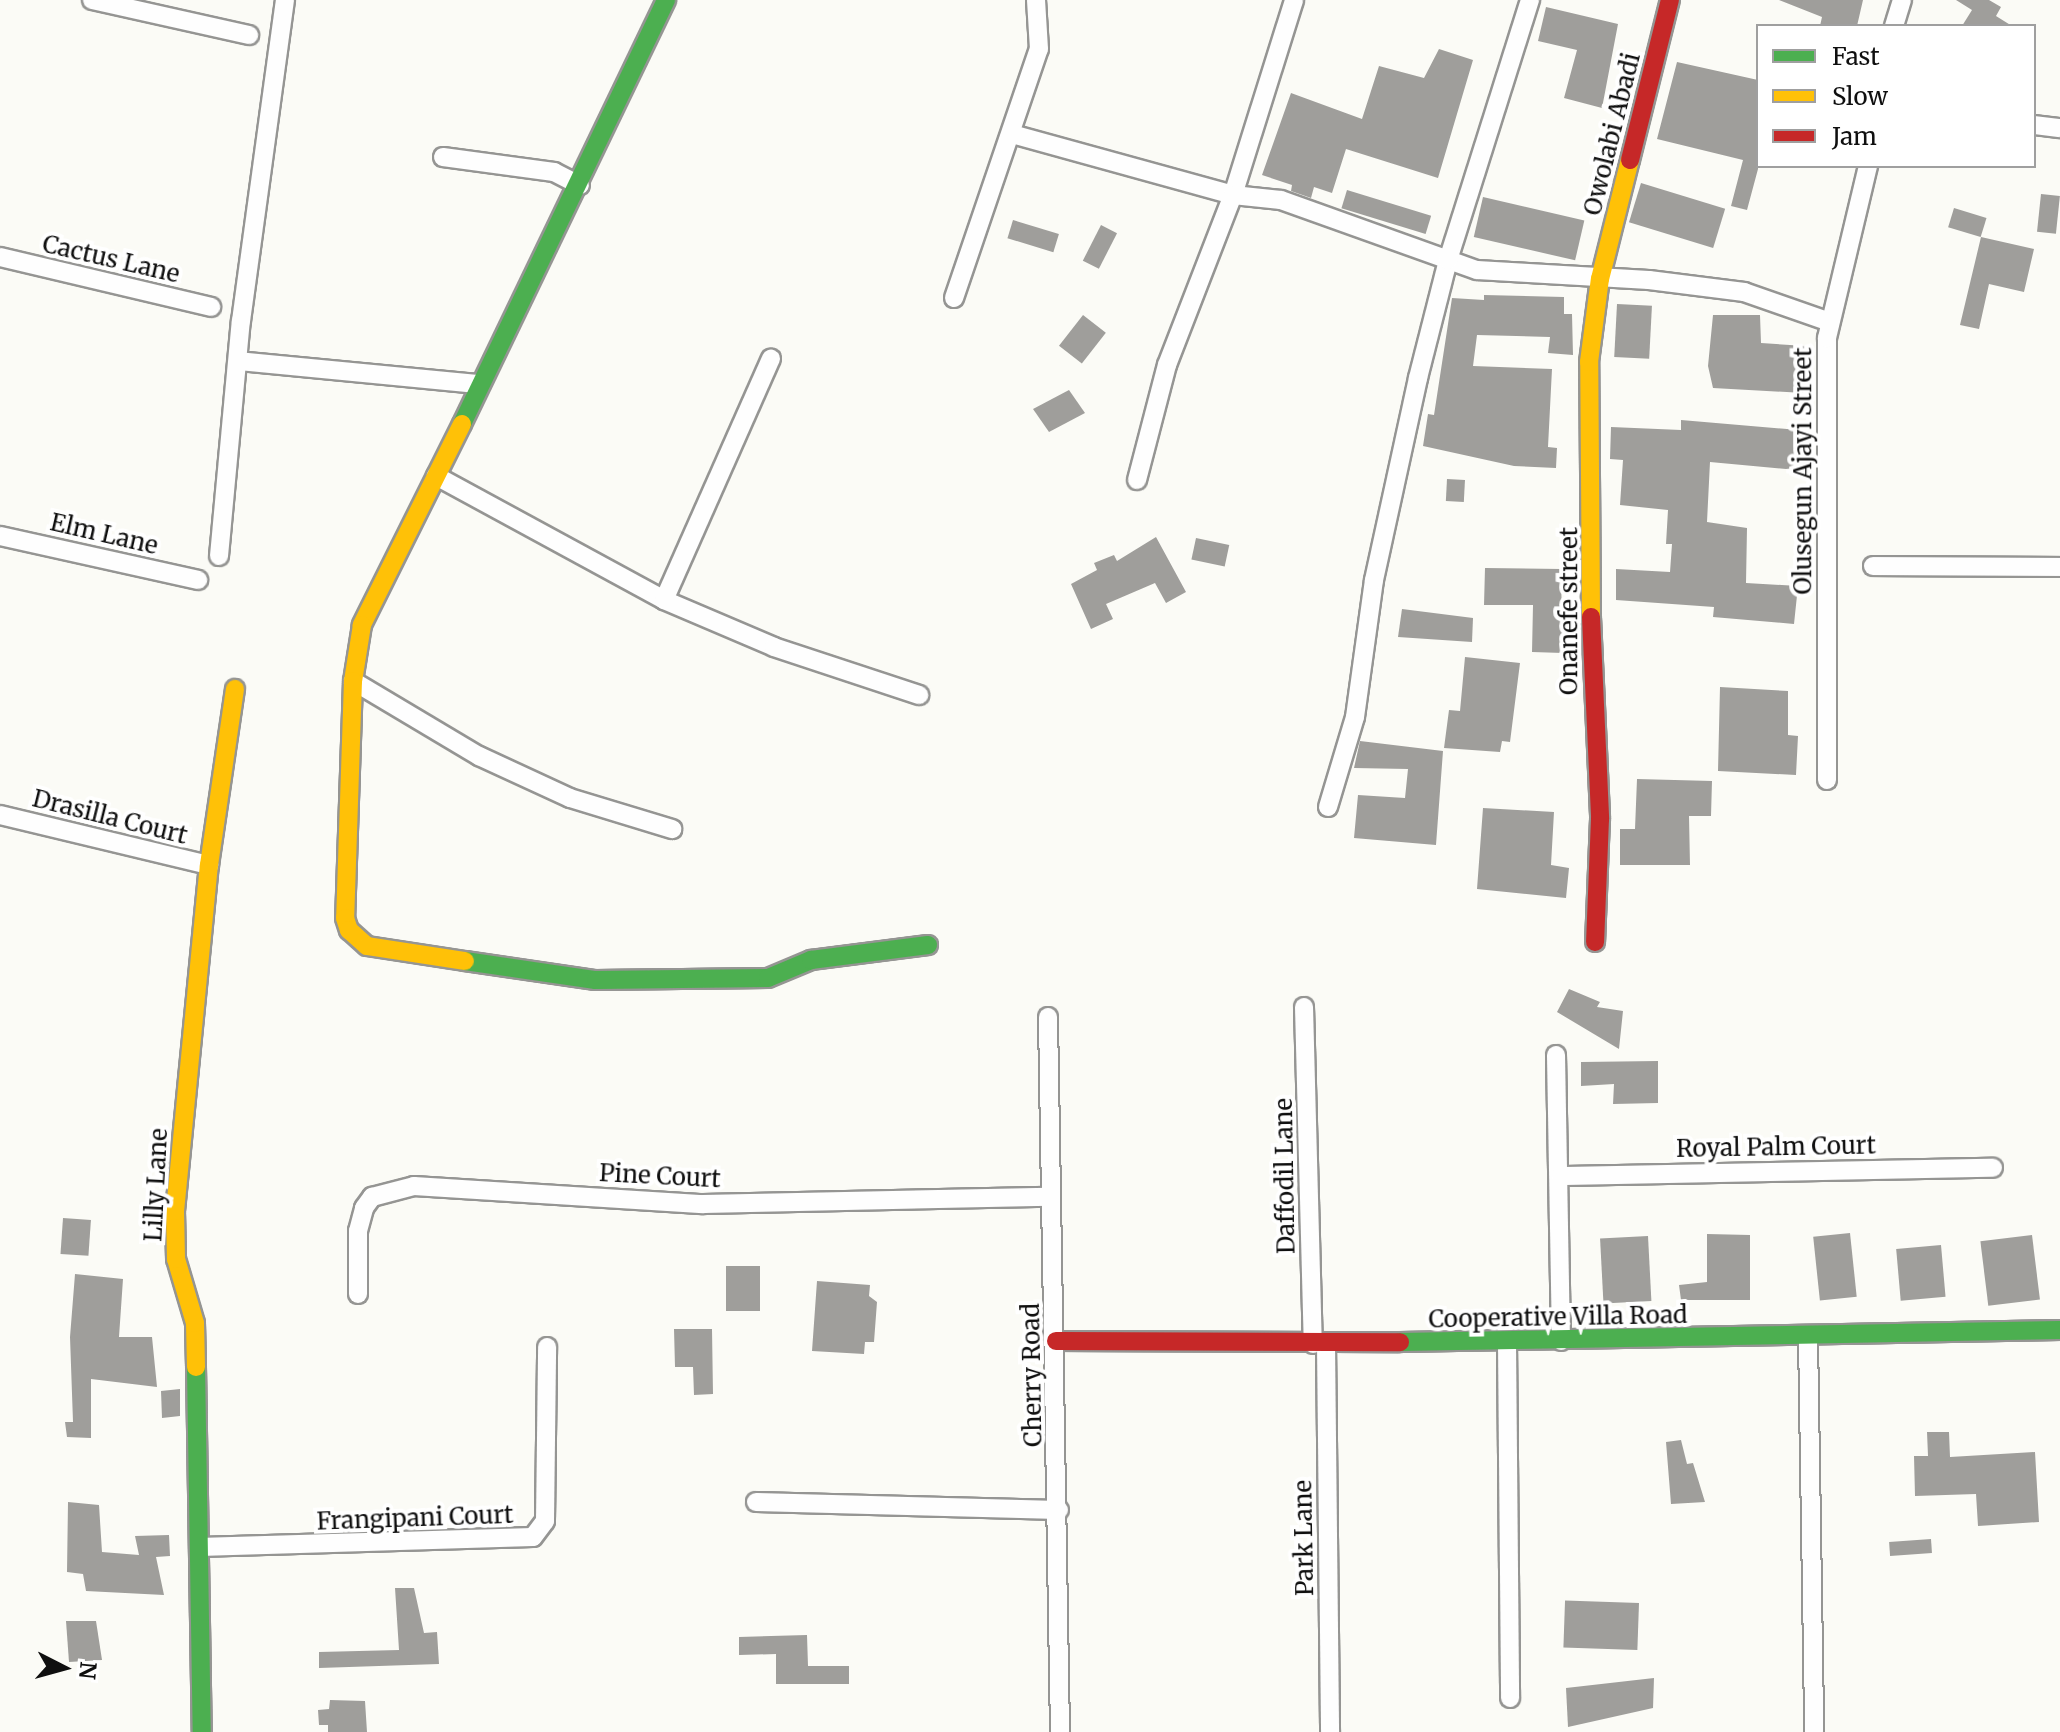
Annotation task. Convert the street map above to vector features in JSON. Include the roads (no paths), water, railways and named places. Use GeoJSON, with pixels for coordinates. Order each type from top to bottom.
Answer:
{"type":"FeatureCollection","features":[{"type":"Feature","properties":{"kind":"street"},"geometry":{"type":"LineString","coordinates":[[92,0],[249,35]]}},
{"type":"Feature","properties":{"kind":"street"},"geometry":{"type":"LineString","coordinates":[[219,556],[238,361],[285,0]]}},
{"type":"Feature","properties":{"kind":"street"},"geometry":{"type":"LineString","coordinates":[[666,0],[580,185],[362,625],[353,681],[345,918],[349,930],[367,946],[596,980],[768,978],[811,960],[928,945]]}},
{"type":"Feature","properties":{"kind":"street"},"geometry":{"type":"LineString","coordinates":[[954,298],[1039,49],[1036,0]]}},
{"type":"Feature","properties":{"kind":"street"},"geometry":{"type":"LineString","coordinates":[[1137,480],[1167,365],[1233,195],[1294,0]]}},
{"type":"Feature","properties":{"kind":"street"},"geometry":{"type":"LineString","coordinates":[[1328,807],[1355,717],[1395,470],[1448,260],[1530,0]]}},
{"type":"Feature","properties":{"kind":"street","name":"Owolabi Abadi"},"geometry":{"type":"LineString","coordinates":[[1600,279],[1670,0]]}},
{"type":"Feature","properties":{"kind":"street"},"geometry":{"type":"LineString","coordinates":[[1895,24],[1902,0]]}},
{"type":"Feature","properties":{"kind":"street"},"geometry":{"type":"LineString","coordinates":[[2036,125],[2060,128]]}},
{"type":"Feature","properties":{"kind":"street"},"geometry":{"type":"LineString","coordinates":[[1012,134],[1233,195],[1281,200],[1477,270],[1649,280],[1744,292],[1830,322]]}},
{"type":"Feature","properties":{"kind":"street"},"geometry":{"type":"LineString","coordinates":[[443,157],[554,172],[580,185]]}},
{"type":"Feature","properties":{"kind":"street","name":"Olusegun Ajayi Street"},"geometry":{"type":"LineString","coordinates":[[1827,780],[1825,368],[1830,322],[1868,168]]}},
{"type":"Feature","properties":{"kind":"street","name":"Cactus Lane"},"geometry":{"type":"LineString","coordinates":[[0,257],[211,307]]}},
{"type":"Feature","properties":{"kind":"street","name":"Onanefe street"},"geometry":{"type":"LineString","coordinates":[[1595,942],[1600,819],[1592,684],[1589,362],[1600,279]]}},
{"type":"Feature","properties":{"kind":"street"},"geometry":{"type":"LineString","coordinates":[[664,600],[771,359]]}},
{"type":"Feature","properties":{"kind":"street"},"geometry":{"type":"LineString","coordinates":[[238,361],[479,384]]}},
{"type":"Feature","properties":{"kind":"street"},"geometry":{"type":"LineString","coordinates":[[436,476],[664,600],[774,647],[919,695]]}},
{"type":"Feature","properties":{"kind":"street","name":"Elm Lane"},"geometry":{"type":"LineString","coordinates":[[0,536],[198,580]]}},
{"type":"Feature","properties":{"kind":"street"},"geometry":{"type":"LineString","coordinates":[[1873,566],[2060,567]]}},
{"type":"Feature","properties":{"kind":"street"},"geometry":{"type":"LineString","coordinates":[[353,681],[479,756],[570,798],[672,829]]}},
{"type":"Feature","properties":{"kind":"street","name":"Lilly Lane"},"geometry":{"type":"LineString","coordinates":[[202,1732],[195,1323],[176,1259],[175,1211],[209,865],[235,689]]}},
{"type":"Feature","properties":{"kind":"street","name":"Drasilla Court"},"geometry":{"type":"LineString","coordinates":[[0,815],[209,865]]}},
{"type":"Feature","properties":{"kind":"street","name":"Daffodil Lane"},"geometry":{"type":"LineString","coordinates":[[1304,1007],[1319,1344]]}},
{"type":"Feature","properties":{"kind":"street","name":"Cherry Road"},"geometry":{"type":"LineString","coordinates":[[1048,1017],[1049,1197],[1059,1510],[1060,1732]]}},
{"type":"Feature","properties":{"kind":"street"},"geometry":{"type":"LineString","coordinates":[[1556,1055],[1561,1176],[1561,1341]]}},
{"type":"Feature","properties":{"kind":"street","name":"Royal Palm Court"},"geometry":{"type":"LineString","coordinates":[[1561,1176],[1993,1168]]}},
{"type":"Feature","properties":{"kind":"street","name":"Pine Court"},"geometry":{"type":"LineString","coordinates":[[358,1294],[358,1231],[364,1208],[372,1197],[414,1186],[703,1204],[1049,1197]]}},
{"type":"Feature","properties":{"kind":"street","name":"Cooperative Villa Road"},"geometry":{"type":"LineString","coordinates":[[1056,1341],[1319,1344],[1507,1342],[2060,1330]]}},
{"type":"Feature","properties":{"kind":"street"},"geometry":{"type":"LineString","coordinates":[[1808,1336],[1814,1732]]}},
{"type":"Feature","properties":{"kind":"street"},"geometry":{"type":"LineString","coordinates":[[1507,1342],[1510,1698]]}},
{"type":"Feature","properties":{"kind":"street","name":"Park Lane"},"geometry":{"type":"LineString","coordinates":[[1319,1344],[1330,1732]]}},
{"type":"Feature","properties":{"kind":"street","name":"Frangipani Court"},"geometry":{"type":"LineString","coordinates":[[199,1547],[533,1537],[545,1521],[547,1347]]}},
{"type":"Feature","properties":{"kind":"street"},"geometry":{"type":"LineString","coordinates":[[756,1502],[1059,1510]]}}]}
